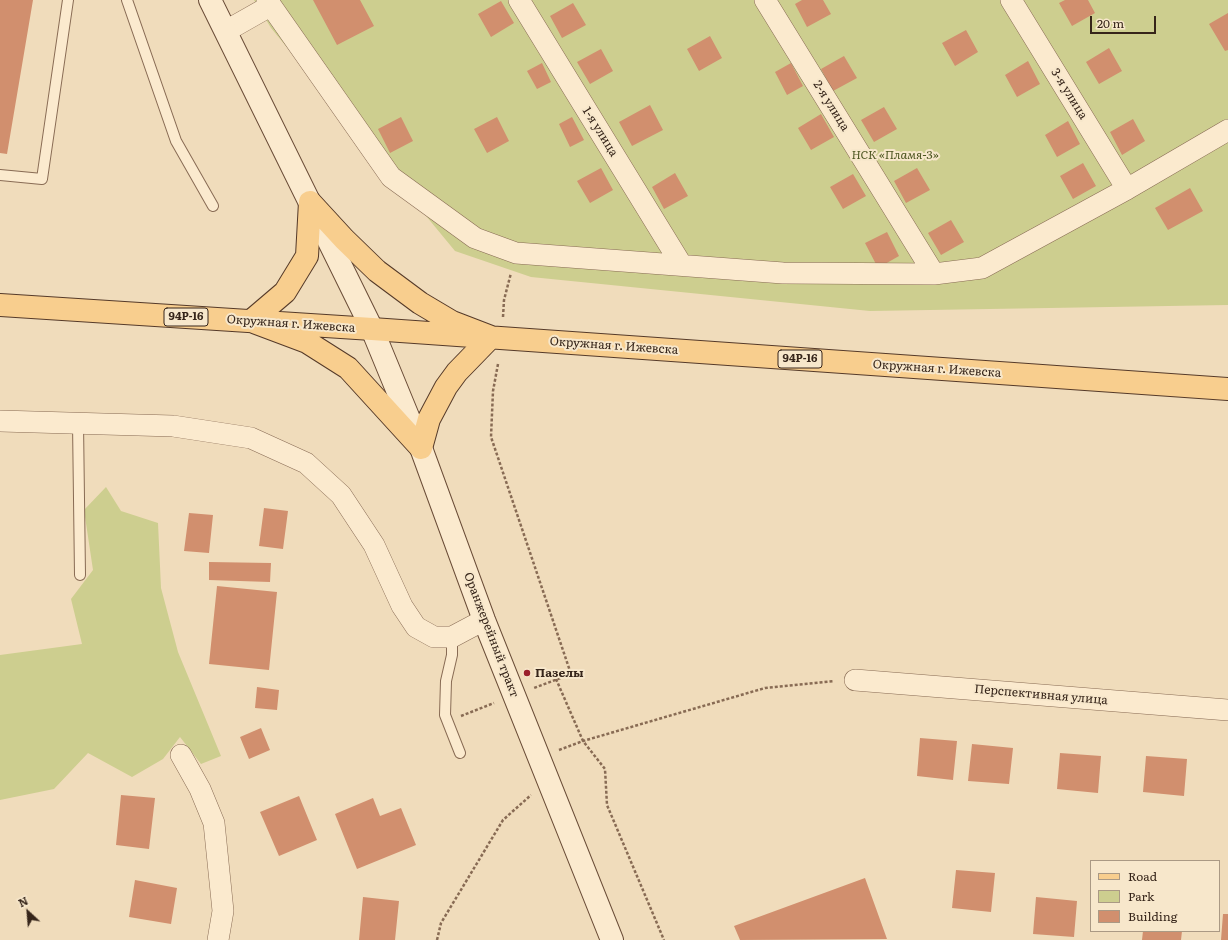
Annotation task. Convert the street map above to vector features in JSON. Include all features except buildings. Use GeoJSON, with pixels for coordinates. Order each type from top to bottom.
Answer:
{"type":"FeatureCollection","features":[{"type":"Feature","properties":{"kind":"main road"},"geometry":{"type":"LineString","coordinates":[[310,202],[307,256],[285,292],[251,321],[307,342],[348,368],[421,448]]}},
{"type":"Feature","properties":{"kind":"main road"},"geometry":{"type":"LineString","coordinates":[[310,202],[344,239],[377,271],[420,303],[452,322],[496,338],[457,372],[446,387],[429,419],[421,448]]}},
{"type":"Feature","properties":{"kind":"main road","name":"Окружная г. Ижевска"},"geometry":{"type":"LineString","coordinates":[[0,305],[372,329],[1228,389]]}},
{"type":"Feature","properties":{"kind":"street","name":"Оранжерейный тракт"},"geometry":{"type":"LineString","coordinates":[[210,0],[372,329],[421,448],[484,620],[612,940]]}},
{"type":"Feature","properties":{"kind":"street","name":"1-я улица"},"geometry":{"type":"LineString","coordinates":[[519,0],[681,264]]}},
{"type":"Feature","properties":{"kind":"street","name":"2-я улица"},"geometry":{"type":"LineString","coordinates":[[765,0],[934,274]]}},
{"type":"Feature","properties":{"kind":"street","name":"3-я улица"},"geometry":{"type":"LineString","coordinates":[[1011,0],[1127,189]]}},
{"type":"Feature","properties":{"kind":"street"},"geometry":{"type":"LineString","coordinates":[[226,31],[269,3],[390,178],[475,238],[516,253],[681,264],[783,273],[934,274],[982,268],[1127,189],[1228,130]]}},
{"type":"Feature","properties":{"kind":"street"},"geometry":{"type":"LineString","coordinates":[[0,421],[173,426],[251,438],[306,463],[340,495],[374,544],[402,606],[416,627],[434,637],[452,637],[484,620]]}},
{"type":"Feature","properties":{"kind":"street","name":"Перспективная улица"},"geometry":{"type":"LineString","coordinates":[[854,680],[1228,710]]}},
{"type":"Feature","properties":{"kind":"street"},"geometry":{"type":"LineString","coordinates":[[181,755],[200,789],[214,823],[222,911],[218,940]]}},
{"type":"Feature","properties":{"kind":"lane"},"geometry":{"type":"LineString","coordinates":[[0,175],[42,179],[68,0]]}},
{"type":"Feature","properties":{"kind":"lane"},"geometry":{"type":"LineString","coordinates":[[127,0],[176,141],[213,206]]}},
{"type":"Feature","properties":{"kind":"lane"},"geometry":{"type":"LineString","coordinates":[[78,423],[80,575]]}},
{"type":"Feature","properties":{"kind":"lane"},"geometry":{"type":"LineString","coordinates":[[452,637],[452,655],[446,681],[445,715],[460,753]]}},
{"type":"Feature","properties":{"kind":"path"},"geometry":{"type":"LineString","coordinates":[[447,722],[571,674],[491,436],[496,338],[516,253]]}},
{"type":"Feature","properties":{"kind":"path"},"geometry":{"type":"LineString","coordinates":[[556,679],[583,741],[606,769],[607,805],[664,940]]}},
{"type":"Feature","properties":{"kind":"path"},"geometry":{"type":"LineString","coordinates":[[540,758],[583,741],[765,688],[854,680]]}},
{"type":"Feature","properties":{"kind":"path"},"geometry":{"type":"LineString","coordinates":[[437,940],[441,923],[503,820],[548,779]]}},
{"type":"Feature","properties":{"kind":"green space","name":"НСК «Пламя-3»"},"geometry":{"type":"Polygon","coordinates":[[[254,0],[1228,0],[1228,305],[870,311],[531,277],[455,251],[271,28],[254,0]]]}},
{"type":"Feature","properties":{"kind":"green space"},"geometry":{"type":"Polygon","coordinates":[[[106,487],[121,511],[158,523],[161,588],[178,652],[221,756],[201,764],[180,737],[163,759],[132,777],[88,753],[54,789],[0,800],[0,655],[82,644],[71,599],[93,570],[84,510],[106,487]]]}},
{"type":"Feature","properties":{"kind":"place","name":"Пазелы"},"geometry":{"type":"Point","coordinates":[527,673]}}]}
